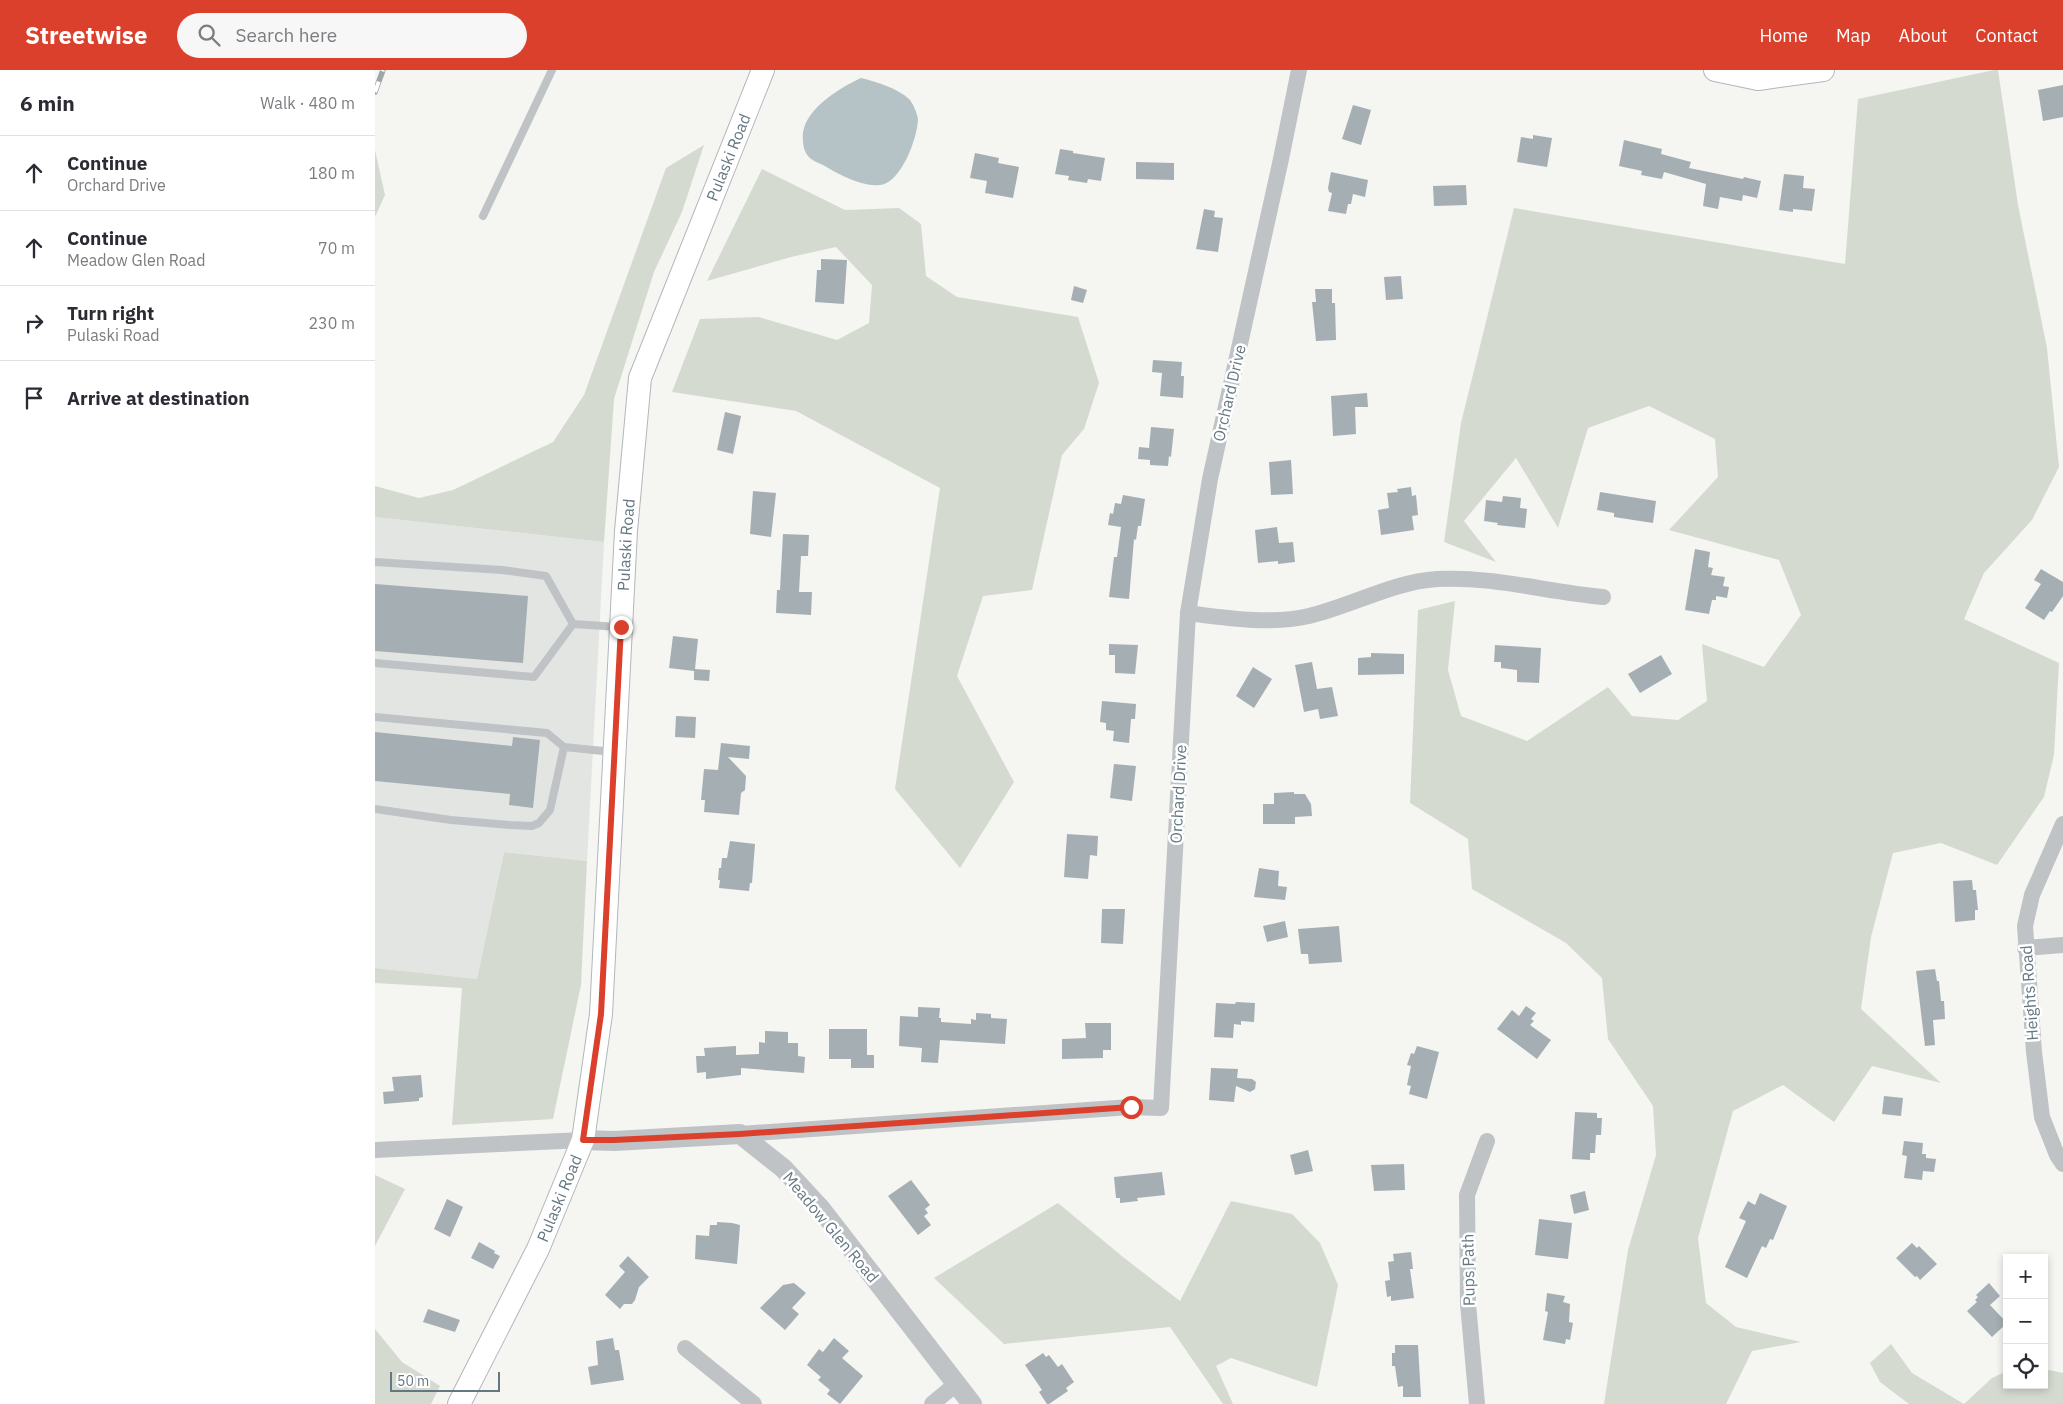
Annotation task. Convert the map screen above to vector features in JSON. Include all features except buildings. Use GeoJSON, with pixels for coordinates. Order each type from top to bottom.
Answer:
{"type":"FeatureCollection","features":[{"type":"Feature","properties":{"kind":"main road","name":"Pulaski Road"},"geometry":{"type":"LineString","coordinates":[[459,1404],[538,1249],[583,1140],[601,1014],[626,531],[640,378],[763,70]]}},
{"type":"Feature","properties":{"kind":"main road"},"geometry":{"type":"LineString","coordinates":[[1715,70],[1758,79],[1823,70]]}},
{"type":"Feature","properties":{"kind":"street","name":"Orchard Drive"},"geometry":{"type":"LineString","coordinates":[[740,1134],[1131,1107],[1161,1108],[1188,613],[1210,479],[1281,160],[1299,70]]}},
{"type":"Feature","properties":{"kind":"street"},"geometry":{"type":"LineString","coordinates":[[1188,613],[1237,619],[1273,620],[1308,616],[1395,587],[1435,579],[1484,579],[1537,586],[1569,594],[1603,597]]}},
{"type":"Feature","properties":{"kind":"street","name":"Heights Road"},"geometry":{"type":"LineString","coordinates":[[2063,824],[2032,895],[2025,926],[2025,948],[2034,1052],[2042,1117],[2057,1155],[2063,1164]]}},
{"type":"Feature","properties":{"kind":"street"},"geometry":{"type":"LineString","coordinates":[[2025,948],[2063,946]]}},
{"type":"Feature","properties":{"kind":"street"},"geometry":{"type":"LineString","coordinates":[[375,1150],[740,1134]]}},
{"type":"Feature","properties":{"kind":"street","name":"Meadow Glen Road"},"geometry":{"type":"LineString","coordinates":[[740,1134],[783,1168],[821,1209],[972,1404]]}},
{"type":"Feature","properties":{"kind":"street","name":"Pups Path"},"geometry":{"type":"LineString","coordinates":[[1477,1404],[1468,1304],[1467,1195],[1487,1140]]}},
{"type":"Feature","properties":{"kind":"street"},"geometry":{"type":"LineString","coordinates":[[685,1348],[754,1404]]}},
{"type":"Feature","properties":{"kind":"street"},"geometry":{"type":"LineString","coordinates":[[932,1404],[956,1384]]}},
{"type":"Feature","properties":{"kind":"lane"},"geometry":{"type":"LineString","coordinates":[[483,216],[552,70]]}},
{"type":"Feature","properties":{"kind":"lane"},"geometry":{"type":"LineString","coordinates":[[375,562],[502,570],[546,576],[573,624]]}},
{"type":"Feature","properties":{"kind":"lane"},"geometry":{"type":"LineString","coordinates":[[573,624],[621,627]]}},
{"type":"Feature","properties":{"kind":"lane"},"geometry":{"type":"LineString","coordinates":[[375,663],[534,677],[573,624]]}},
{"type":"Feature","properties":{"kind":"lane"},"geometry":{"type":"LineString","coordinates":[[375,717],[547,733],[564,747],[615,752]]}},
{"type":"Feature","properties":{"kind":"lane"},"geometry":{"type":"LineString","coordinates":[[375,809],[451,820],[531,826],[539,823],[550,810],[564,747]]}},
{"type":"Feature","properties":{"kind":"shaded area"},"geometry":{"type":"Polygon","coordinates":[[[1998,70],[2018,205],[2047,348],[2059,467],[2032,520],[1984,573],[1964,619],[2059,663],[2054,755],[2044,797],[1997,865],[1941,843],[1893,853],[1871,937],[1861,1009],[1941,1083],[1872,1066],[1834,1122],[1783,1085],[1733,1111],[1698,1238],[1706,1303],[1736,1327],[1801,1342],[1752,1351],[1726,1404],[1604,1404],[1628,1250],[1656,1155],[1653,1106],[1608,1039],[1602,978],[1566,943],[1472,889],[1468,839],[1410,803],[1418,610],[1455,601],[1448,670],[1461,716],[1527,741],[1608,687],[1632,716],[1678,720],[1707,701],[1702,644],[1764,667],[1801,615],[1779,560],[1669,530],[1718,477],[1715,439],[1649,406],[1588,428],[1558,528],[1516,458],[1464,521],[1496,562],[1444,542],[1461,423],[1514,208],[1845,264],[1858,99],[1998,70]]]}},
{"type":"Feature","properties":{"kind":"shaded area"},"geometry":{"type":"Polygon","coordinates":[[[861,78],[887,86],[904,95],[912,103],[918,118],[915,138],[907,159],[895,177],[880,185],[858,182],[836,172],[811,159],[803,145],[803,130],[807,120],[814,111],[822,102],[861,78]]]}},
{"type":"Feature","properties":{"kind":"shaded area"},"geometry":{"type":"Polygon","coordinates":[[[704,145],[682,212],[654,272],[614,399],[604,542],[375,517],[375,486],[419,498],[453,490],[553,442],[584,395],[666,168],[704,145]]]}},
{"type":"Feature","properties":{"kind":"shaded area"},"geometry":{"type":"Polygon","coordinates":[[[375,150],[385,195],[375,217],[375,150]]]}},
{"type":"Feature","properties":{"kind":"shaded area"},"geometry":{"type":"Polygon","coordinates":[[[762,169],[845,210],[899,208],[921,224],[926,276],[957,297],[1078,317],[1099,383],[1084,429],[1062,455],[1032,590],[983,596],[957,676],[1014,782],[960,868],[895,789],[940,488],[796,411],[672,392],[700,319],[759,317],[837,340],[869,323],[872,285],[836,247],[791,257],[707,281],[762,169]]]}},
{"type":"Feature","properties":{"kind":"shaded area"},"geometry":{"type":"Polygon","coordinates":[[[375,517],[604,542],[587,861],[504,852],[477,979],[375,968],[375,517]]]}},
{"type":"Feature","properties":{"kind":"shaded area"},"geometry":{"type":"Polygon","coordinates":[[[504,852],[587,861],[581,985],[553,1119],[452,1125],[462,988],[375,983],[375,968],[477,979],[504,852]]]}},
{"type":"Feature","properties":{"kind":"shaded area"},"geometry":{"type":"Polygon","coordinates":[[[375,1175],[405,1189],[375,1246],[375,1175]]]}},
{"type":"Feature","properties":{"kind":"shaded area"},"geometry":{"type":"Polygon","coordinates":[[[1231,1201],[1292,1214],[1320,1243],[1338,1285],[1317,1387],[1231,1358],[1216,1366],[1233,1404],[1223,1404],[1170,1327],[1004,1344],[934,1278],[1058,1203],[1180,1301],[1231,1201]]]}},
{"type":"Feature","properties":{"kind":"shaded area"},"geometry":{"type":"Polygon","coordinates":[[[375,1329],[402,1362],[440,1386],[431,1404],[375,1404],[375,1329]]]}},
{"type":"Feature","properties":{"kind":"shaded area"},"geometry":{"type":"Polygon","coordinates":[[[1891,1344],[1912,1373],[1964,1404],[1909,1404],[1880,1382],[1870,1363],[1891,1344]]]}},
{"type":"Feature","properties":{"kind":"shaded area"},"geometry":{"type":"Polygon","coordinates":[[[2048,1370],[2063,1373],[2063,1404],[1964,1404],[1992,1378],[2003,1373],[2003,1389],[2048,1389],[2048,1370]]]}},
{"type":"Feature","properties":{"kind":"railway"},"geometry":{"type":"LineString","coordinates":[[375,92],[383,70]]}},
{"type":"Feature","properties":{"kind":"route"},"geometry":{"type":"LineString","coordinates":[[621,627],[601,1014],[583,1140],[740,1134],[1131,1107]]}}]}
